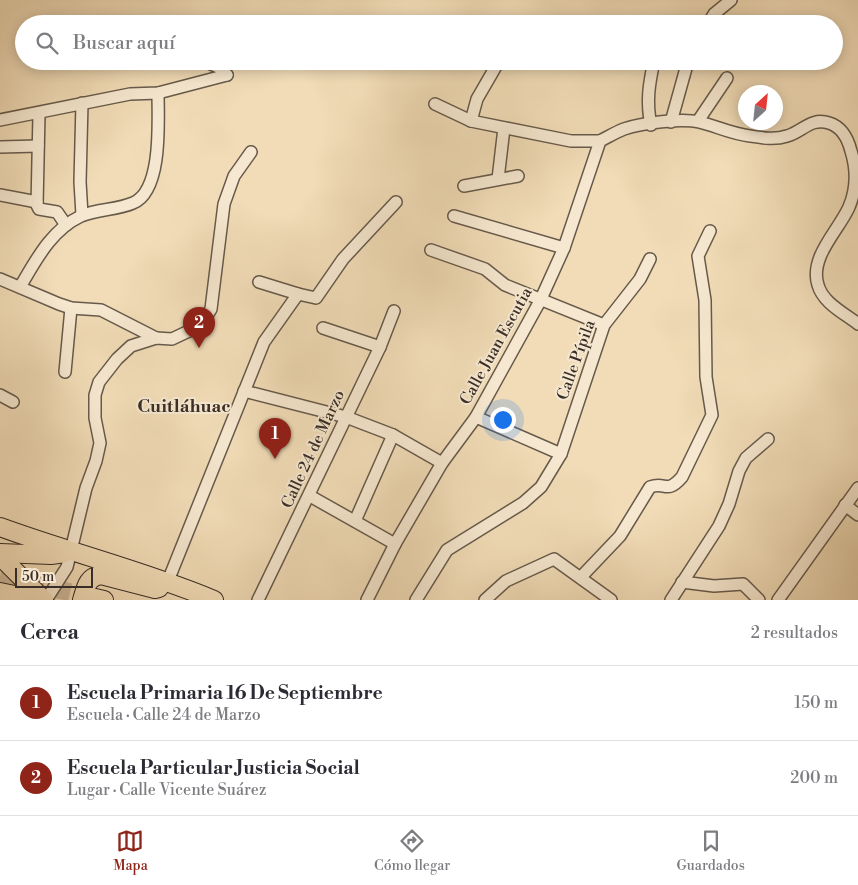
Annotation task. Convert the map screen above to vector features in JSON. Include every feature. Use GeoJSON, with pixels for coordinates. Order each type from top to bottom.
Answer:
{"type":"FeatureCollection","features":[{"type":"Feature","properties":{"kind":"main road"},"geometry":{"type":"LineString","coordinates":[[0,527],[70,552],[168,580],[214,600]]}},
{"type":"Feature","properties":{"kind":"main road"},"geometry":{"type":"LineString","coordinates":[[0,555],[51,555],[70,552]]}},
{"type":"Feature","properties":{"kind":"main road"},"geometry":{"type":"LineString","coordinates":[[0,555],[45,600]]}},
{"type":"Feature","properties":{"kind":"main road"},"geometry":{"type":"LineString","coordinates":[[92,599],[88,581],[94,576],[155,589],[162,586],[168,580]]}},
{"type":"Feature","properties":{"kind":"main road"},"geometry":{"type":"LineString","coordinates":[[0,592],[38,600]]}},
{"type":"Feature","properties":{"kind":"street"},"geometry":{"type":"LineString","coordinates":[[713,15],[730,0]]}},
{"type":"Feature","properties":{"kind":"street"},"geometry":{"type":"LineString","coordinates":[[0,120],[39,114],[82,103],[130,94],[158,93],[227,75],[221,70]]}},
{"type":"Feature","properties":{"kind":"street"},"geometry":{"type":"LineString","coordinates":[[471,121],[477,99],[494,70]]}},
{"type":"Feature","properties":{"kind":"street"},"geometry":{"type":"LineString","coordinates":[[651,125],[647,106],[652,70]]}},
{"type":"Feature","properties":{"kind":"street"},"geometry":{"type":"LineString","coordinates":[[671,122],[685,70]]}},
{"type":"Feature","properties":{"kind":"street"},"geometry":{"type":"LineString","coordinates":[[698,122],[727,78]]}},
{"type":"Feature","properties":{"kind":"street"},"geometry":{"type":"LineString","coordinates":[[20,287],[43,248],[66,225],[82,215],[132,203],[140,199],[148,188],[158,157],[158,93]]}},
{"type":"Feature","properties":{"kind":"street"},"geometry":{"type":"LineString","coordinates":[[82,103],[80,182],[82,215]]}},
{"type":"Feature","properties":{"kind":"street"},"geometry":{"type":"LineString","coordinates":[[435,104],[471,121],[571,141],[600,141],[624,129],[671,122],[698,122],[736,134],[772,139],[796,133],[807,124],[817,122],[828,123],[838,128],[848,140],[856,167],[855,187],[850,206],[819,259],[816,273],[818,286],[825,299],[858,324]]}},
{"type":"Feature","properties":{"kind":"street"},"geometry":{"type":"LineString","coordinates":[[38,205],[39,114]]}},
{"type":"Feature","properties":{"kind":"street"},"geometry":{"type":"LineString","coordinates":[[498,179],[504,128]]}},
{"type":"Feature","properties":{"kind":"street","name":"Calle Juan Escutia"},"geometry":{"type":"LineString","coordinates":[[367,600],[395,544],[442,463],[476,417],[540,301],[564,248],[600,141]]}},
{"type":"Feature","properties":{"kind":"street"},"geometry":{"type":"LineString","coordinates":[[0,148],[38,146]]}},
{"type":"Feature","properties":{"kind":"street"},"geometry":{"type":"LineString","coordinates":[[45,600],[67,567],[86,488],[96,461],[100,443],[95,418],[95,395],[99,382],[117,359],[131,346],[156,338],[172,339],[203,322],[211,309],[224,204],[234,176],[251,152]]}},
{"type":"Feature","properties":{"kind":"street"},"geometry":{"type":"LineString","coordinates":[[464,186],[518,176]]}},
{"type":"Feature","properties":{"kind":"street"},"geometry":{"type":"LineString","coordinates":[[0,195],[57,212],[66,225]]}},
{"type":"Feature","properties":{"kind":"street"},"geometry":{"type":"LineString","coordinates":[[260,282],[316,298],[343,259],[396,202]]}},
{"type":"Feature","properties":{"kind":"street"},"geometry":{"type":"LineString","coordinates":[[454,216],[564,248]]}},
{"type":"Feature","properties":{"kind":"street"},"geometry":{"type":"LineString","coordinates":[[581,576],[620,536],[650,487],[656,485],[668,488],[675,485],[682,477],[712,415],[706,377],[705,300],[698,256],[710,231]]}},
{"type":"Feature","properties":{"kind":"street"},"geometry":{"type":"LineString","coordinates":[[431,250],[485,269],[505,285],[540,301],[604,325]]}},
{"type":"Feature","properties":{"kind":"street","name":"Calle Pípila"},"geometry":{"type":"LineString","coordinates":[[416,600],[447,550],[532,497],[541,487],[561,454],[604,325],[640,279],[650,259]]}},
{"type":"Feature","properties":{"kind":"street"},"geometry":{"type":"LineString","coordinates":[[1,282],[20,287],[71,308],[101,310],[156,338]]}},
{"type":"Feature","properties":{"kind":"street"},"geometry":{"type":"LineString","coordinates":[[168,580],[264,342],[298,294]]}},
{"type":"Feature","properties":{"kind":"street"},"geometry":{"type":"LineString","coordinates":[[65,372],[71,308]]}},
{"type":"Feature","properties":{"kind":"street","name":"Calle 24 de Marzo"},"geometry":{"type":"LineString","coordinates":[[258,600],[310,496],[380,347],[394,310]]}},
{"type":"Feature","properties":{"kind":"street"},"geometry":{"type":"LineString","coordinates":[[323,328],[380,347]]}},
{"type":"Feature","properties":{"kind":"street"},"geometry":{"type":"LineString","coordinates":[[244,391],[346,417],[393,435],[442,463]]}},
{"type":"Feature","properties":{"kind":"street"},"geometry":{"type":"LineString","coordinates":[[0,395],[13,402]]}},
{"type":"Feature","properties":{"kind":"street"},"geometry":{"type":"LineString","coordinates":[[476,417],[561,454]]}},
{"type":"Feature","properties":{"kind":"street"},"geometry":{"type":"LineString","coordinates":[[355,521],[393,435]]}},
{"type":"Feature","properties":{"kind":"street"},"geometry":{"type":"LineString","coordinates":[[670,600],[719,526],[729,504],[739,471],[746,458],[768,439]]}},
{"type":"Feature","properties":{"kind":"street"},"geometry":{"type":"LineString","coordinates":[[778,600],[858,488]]}},
{"type":"Feature","properties":{"kind":"street"},"geometry":{"type":"LineString","coordinates":[[310,496],[395,544]]}},
{"type":"Feature","properties":{"kind":"street"},"geometry":{"type":"LineString","coordinates":[[845,504],[858,514]]}},
{"type":"Feature","properties":{"kind":"street"},"geometry":{"type":"LineString","coordinates":[[485,600],[506,581],[554,559],[581,576],[611,600]]}},
{"type":"Feature","properties":{"kind":"street"},"geometry":{"type":"LineString","coordinates":[[682,582],[714,586],[743,584],[759,600]]}},
{"type":"Feature","properties":{"kind":"tunnel"},"geometry":{"type":"LineString","coordinates":[[0,576],[91,597]]}},
{"type":"Feature","properties":{"kind":"place","name":"Escuela Particular Justicia Social"},"geometry":{"type":"Point","coordinates":[199,348]}},
{"type":"Feature","properties":{"kind":"place","name":"Escuela Primaria 16 De Septiembre"},"geometry":{"type":"Point","coordinates":[275,459]}},
{"type":"Feature","properties":{"kind":"district","name":"Cuitláhuac"},"geometry":{"type":"Point","coordinates":[184,406]}}]}
